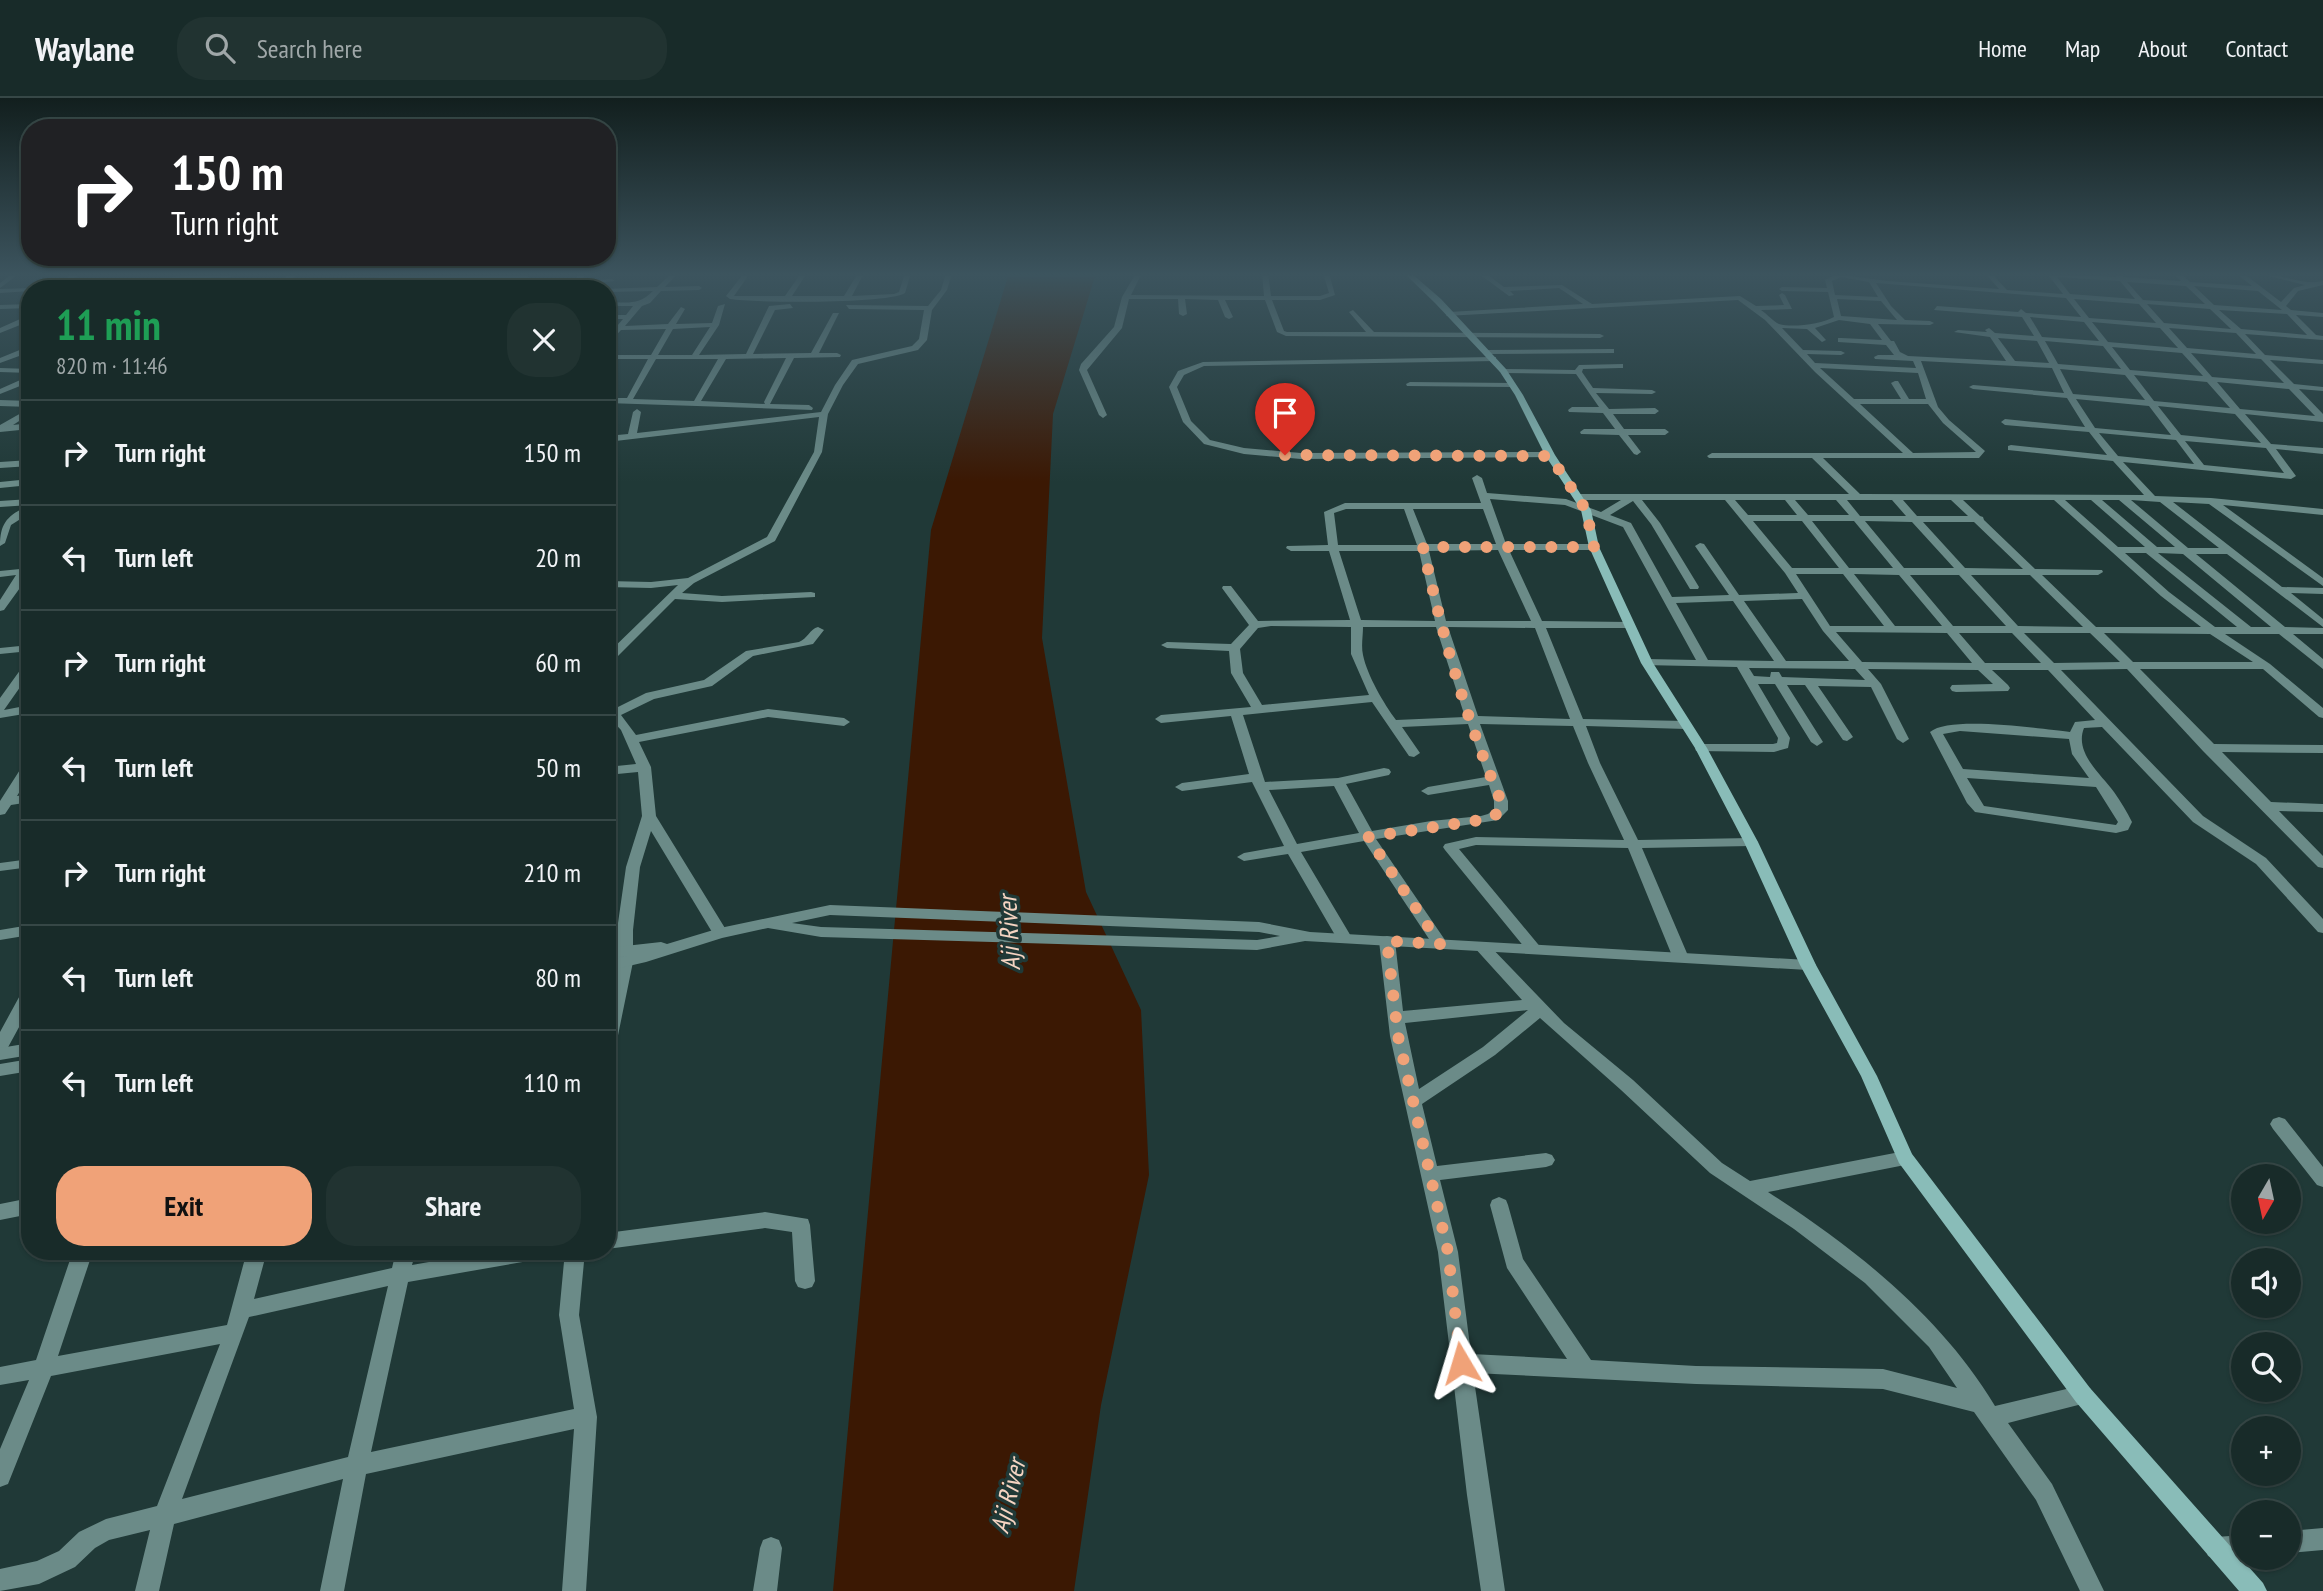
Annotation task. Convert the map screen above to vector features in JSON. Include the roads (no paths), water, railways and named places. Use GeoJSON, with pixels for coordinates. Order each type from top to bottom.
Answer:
{"type":"FeatureCollection","features":[{"type":"Feature","properties":{"kind":"main road"},"geometry":{"type":"LineString","coordinates":[[1477,343],[1503,371],[1553,459],[1589,508],[1594,547],[1647,663],[1701,748],[1751,842],[1808,965],[1853,1042],[1905,1158],[2083,1395],[2255,1591]]}},
{"type":"Feature","properties":{"kind":"street"},"geometry":{"type":"LineString","coordinates":[[630,397],[663,343]]}},
{"type":"Feature","properties":{"kind":"street"},"geometry":{"type":"LineString","coordinates":[[694,357],[704,343]]}},
{"type":"Feature","properties":{"kind":"street"},"geometry":{"type":"LineString","coordinates":[[748,356],[755,343]]}},
{"type":"Feature","properties":{"kind":"street"},"geometry":{"type":"LineString","coordinates":[[813,356],[820,343]]}},
{"type":"Feature","properties":{"kind":"street"},"geometry":{"type":"LineString","coordinates":[[616,652],[690,581],[771,540],[818,452],[825,411],[855,362],[915,348],[920,343]]}},
{"type":"Feature","properties":{"kind":"street"},"geometry":{"type":"LineString","coordinates":[[1103,415],[1083,370],[1105,343]]}},
{"type":"Feature","properties":{"kind":"street"},"geometry":{"type":"LineString","coordinates":[[1791,343],[1912,456]]}},
{"type":"Feature","properties":{"kind":"street"},"geometry":{"type":"LineString","coordinates":[[1712,456],[1912,456],[1981,453],[1938,414],[1931,402],[1922,371],[1911,358],[1897,354],[1891,343],[1883,343]]}},
{"type":"Feature","properties":{"kind":"street"},"geometry":{"type":"LineString","coordinates":[[1997,343],[2012,363]]}},
{"type":"Feature","properties":{"kind":"street"},"geometry":{"type":"LineString","coordinates":[[2041,343],[2058,367],[2070,396],[2114,458],[2157,498],[2231,551],[2323,624]]}},
{"type":"Feature","properties":{"kind":"street"},"geometry":{"type":"LineString","coordinates":[[2081,343],[2323,362]]}},
{"type":"Feature","properties":{"kind":"street"},"geometry":{"type":"LineString","coordinates":[[2011,448],[2291,476],[2177,343]]}},
{"type":"Feature","properties":{"kind":"street"},"geometry":{"type":"LineString","coordinates":[[2248,343],[2323,419]]}},
{"type":"Feature","properties":{"kind":"street"},"geometry":{"type":"LineString","coordinates":[[2108,345],[2201,467]]}},
{"type":"Feature","properties":{"kind":"street"},"geometry":{"type":"LineString","coordinates":[[0,349],[21,349]]}},
{"type":"Feature","properties":{"kind":"street"},"geometry":{"type":"LineString","coordinates":[[1553,459],[1301,456],[1244,452],[1206,442],[1187,422],[1173,387],[1181,373],[1209,363],[1611,351]]}},
{"type":"Feature","properties":{"kind":"street"},"geometry":{"type":"LineString","coordinates":[[0,361],[21,352]]}},
{"type":"Feature","properties":{"kind":"street"},"geometry":{"type":"LineString","coordinates":[[1800,352],[1841,353]]}},
{"type":"Feature","properties":{"kind":"street"},"geometry":{"type":"LineString","coordinates":[[616,358],[837,355]]}},
{"type":"Feature","properties":{"kind":"street"},"geometry":{"type":"LineString","coordinates":[[768,402],[791,356]]}},
{"type":"Feature","properties":{"kind":"street"},"geometry":{"type":"LineString","coordinates":[[698,400],[723,357]]}},
{"type":"Feature","properties":{"kind":"street"},"geometry":{"type":"LineString","coordinates":[[1878,357],[2012,363],[2323,389]]}},
{"type":"Feature","properties":{"kind":"street"},"geometry":{"type":"LineString","coordinates":[[1813,365],[1922,371]]}},
{"type":"Feature","properties":{"kind":"street"},"geometry":{"type":"LineString","coordinates":[[1578,372],[1579,367],[1620,366]]}},
{"type":"Feature","properties":{"kind":"street"},"geometry":{"type":"LineString","coordinates":[[0,370],[21,371]]}},
{"type":"Feature","properties":{"kind":"street"},"geometry":{"type":"LineString","coordinates":[[1503,371],[1578,372]]}},
{"type":"Feature","properties":{"kind":"street"},"geometry":{"type":"LineString","coordinates":[[1578,372],[1637,452]]}},
{"type":"Feature","properties":{"kind":"street"},"geometry":{"type":"LineString","coordinates":[[0,392],[21,383]]}},
{"type":"Feature","properties":{"kind":"street"},"geometry":{"type":"LineString","coordinates":[[1895,383],[1906,401]]}},
{"type":"Feature","properties":{"kind":"street"},"geometry":{"type":"LineString","coordinates":[[1410,384],[1512,385]]}},
{"type":"Feature","properties":{"kind":"street"},"geometry":{"type":"LineString","coordinates":[[1973,387],[2323,419]]}},
{"type":"Feature","properties":{"kind":"street"},"geometry":{"type":"LineString","coordinates":[[1590,390],[1652,392]]}},
{"type":"Feature","properties":{"kind":"street"},"geometry":{"type":"LineString","coordinates":[[616,400],[825,411]]}},
{"type":"Feature","properties":{"kind":"street"},"geometry":{"type":"LineString","coordinates":[[1853,401],[1931,402]]}},
{"type":"Feature","properties":{"kind":"street"},"geometry":{"type":"LineString","coordinates":[[0,403],[21,404]]}},
{"type":"Feature","properties":{"kind":"street"},"geometry":{"type":"LineString","coordinates":[[1572,410],[1655,411]]}},
{"type":"Feature","properties":{"kind":"street"},"geometry":{"type":"LineString","coordinates":[[616,438],[825,411]]}},
{"type":"Feature","properties":{"kind":"street"},"geometry":{"type":"LineString","coordinates":[[632,436],[637,412]]}},
{"type":"Feature","properties":{"kind":"street"},"geometry":{"type":"LineString","coordinates":[[0,429],[21,416]]}},
{"type":"Feature","properties":{"kind":"street"},"geometry":{"type":"LineString","coordinates":[[2005,422],[2323,451]]}},
{"type":"Feature","properties":{"kind":"street"},"geometry":{"type":"LineString","coordinates":[[0,429],[21,427]]}},
{"type":"Feature","properties":{"kind":"street"},"geometry":{"type":"LineString","coordinates":[[1584,432],[1665,432]]}},
{"type":"Feature","properties":{"kind":"street"},"geometry":{"type":"LineString","coordinates":[[1815,457],[1857,497]]}},
{"type":"Feature","properties":{"kind":"street"},"geometry":{"type":"LineString","coordinates":[[0,465],[21,464]]}},
{"type":"Feature","properties":{"kind":"street"},"geometry":{"type":"LineString","coordinates":[[1477,478],[1502,547],[1540,626],[1594,763],[1633,844],[1681,958]]}},
{"type":"Feature","properties":{"kind":"street"},"geometry":{"type":"LineString","coordinates":[[0,485],[21,483]]}},
{"type":"Feature","properties":{"kind":"street"},"geometry":{"type":"LineString","coordinates":[[1589,508],[1634,496]]}},
{"type":"Feature","properties":{"kind":"street"},"geometry":{"type":"LineString","coordinates":[[1634,496],[1655,523],[1694,587]]}},
{"type":"Feature","properties":{"kind":"street"},"geometry":{"type":"LineString","coordinates":[[1589,508],[1634,496],[2121,497],[2211,501],[2323,512]]}},
{"type":"Feature","properties":{"kind":"street"},"geometry":{"type":"LineString","coordinates":[[1727,496],[1788,571],[1827,629],[1875,684],[1903,739]]}},
{"type":"Feature","properties":{"kind":"street"},"geometry":{"type":"LineString","coordinates":[[1788,496],[1892,629]]}},
{"type":"Feature","properties":{"kind":"street"},"geometry":{"type":"LineString","coordinates":[[1894,496],[2015,630],[2198,819],[2261,861],[2323,928]]}},
{"type":"Feature","properties":{"kind":"street"},"geometry":{"type":"LineString","coordinates":[[1839,497],[1981,666],[2004,688],[1956,688]]}},
{"type":"Feature","properties":{"kind":"street"},"geometry":{"type":"LineString","coordinates":[[1954,497],[2130,665],[2323,864]]}},
{"type":"Feature","properties":{"kind":"street"},"geometry":{"type":"LineString","coordinates":[[2056,497],[2213,631],[2266,666],[2323,714]]}},
{"type":"Feature","properties":{"kind":"street"},"geometry":{"type":"LineString","coordinates":[[2093,497],[2152,551],[2247,630]]}},
{"type":"Feature","properties":{"kind":"street"},"geometry":{"type":"LineString","coordinates":[[2121,497],[2323,665]]}},
{"type":"Feature","properties":{"kind":"street"},"geometry":{"type":"LineString","coordinates":[[1415,752],[1392,724],[1376,698],[1357,654],[1357,624],[1333,548],[1329,512],[1335,508],[1549,499],[1589,508],[1631,529],[1704,664]]}},
{"type":"Feature","properties":{"kind":"street"},"geometry":{"type":"LineString","coordinates":[[2211,501],[2323,583]]}},
{"type":"Feature","properties":{"kind":"street"},"geometry":{"type":"LineString","coordinates":[[0,504],[21,503]]}},
{"type":"Feature","properties":{"kind":"street"},"geometry":{"type":"LineString","coordinates":[[1244,857],[1493,817],[1501,810],[1501,801],[1471,720],[1441,624],[1423,547],[1407,505]]}},
{"type":"Feature","properties":{"kind":"street"},"geometry":{"type":"LineString","coordinates":[[2310,510],[2323,519]]}},
{"type":"Feature","properties":{"kind":"street"},"geometry":{"type":"LineString","coordinates":[[0,543],[7,524],[21,514]]}},
{"type":"Feature","properties":{"kind":"street"},"geometry":{"type":"LineString","coordinates":[[1745,518],[1980,519]]}},
{"type":"Feature","properties":{"kind":"street"},"geometry":{"type":"LineString","coordinates":[[1700,546],[1783,665]]}},
{"type":"Feature","properties":{"kind":"street"},"geometry":{"type":"LineString","coordinates":[[1290,548],[1594,547]]}},
{"type":"Feature","properties":{"kind":"street"},"geometry":{"type":"LineString","coordinates":[[2115,550],[2231,551]]}},
{"type":"Feature","properties":{"kind":"street"},"geometry":{"type":"LineString","coordinates":[[0,575],[21,570]]}},
{"type":"Feature","properties":{"kind":"street"},"geometry":{"type":"LineString","coordinates":[[1788,571],[2098,572]]}},
{"type":"Feature","properties":{"kind":"street"},"geometry":{"type":"LineString","coordinates":[[2305,571],[2323,571]]}},
{"type":"Feature","properties":{"kind":"street"},"geometry":{"type":"LineString","coordinates":[[0,608],[21,578]]}},
{"type":"Feature","properties":{"kind":"street"},"geometry":{"type":"LineString","coordinates":[[616,584],[651,585],[690,581]]}},
{"type":"Feature","properties":{"kind":"street"},"geometry":{"type":"LineString","coordinates":[[1227,588],[1255,625]]}},
{"type":"Feature","properties":{"kind":"street"},"geometry":{"type":"LineString","coordinates":[[2282,590],[2323,591]]}},
{"type":"Feature","properties":{"kind":"street"},"geometry":{"type":"LineString","coordinates":[[674,596],[722,599],[811,595]]}},
{"type":"Feature","properties":{"kind":"street"},"geometry":{"type":"LineString","coordinates":[[1669,600],[1804,596]]}},
{"type":"Feature","properties":{"kind":"street"},"geometry":{"type":"LineString","coordinates":[[1259,710],[1237,673],[1234,648],[1255,625],[1629,625]]}},
{"type":"Feature","properties":{"kind":"street"},"geometry":{"type":"LineString","coordinates":[[1827,629],[2323,631]]}},
{"type":"Feature","properties":{"kind":"street"},"geometry":{"type":"LineString","coordinates":[[616,709],[660,693],[708,683],[751,653],[801,645],[809,642],[818,630]]}},
{"type":"Feature","properties":{"kind":"street"},"geometry":{"type":"LineString","coordinates":[[1167,645],[1234,648]]}},
{"type":"Feature","properties":{"kind":"street"},"geometry":{"type":"LineString","coordinates":[[0,651],[21,649]]}},
{"type":"Feature","properties":{"kind":"street"},"geometry":{"type":"LineString","coordinates":[[1647,663],[2266,666]]}},
{"type":"Feature","properties":{"kind":"street"},"geometry":{"type":"LineString","coordinates":[[1701,748],[1774,748],[1783,745],[1784,738],[1741,664]]}},
{"type":"Feature","properties":{"kind":"street"},"geometry":{"type":"LineString","coordinates":[[1769,665],[1817,742]]}},
{"type":"Feature","properties":{"kind":"street"},"geometry":{"type":"LineString","coordinates":[[0,707],[21,677]]}},
{"type":"Feature","properties":{"kind":"street"},"geometry":{"type":"LineString","coordinates":[[1752,680],[1875,684]]}},
{"type":"Feature","properties":{"kind":"street"},"geometry":{"type":"LineString","coordinates":[[1809,682],[1847,737]]}},
{"type":"Feature","properties":{"kind":"street"},"geometry":{"type":"LineString","coordinates":[[1161,719],[1376,698]]}},
{"type":"Feature","properties":{"kind":"street"},"geometry":{"type":"LineString","coordinates":[[0,713],[21,710]]}},
{"type":"Feature","properties":{"kind":"street"},"geometry":{"type":"LineString","coordinates":[[1236,712],[1258,781],[1292,848],[1344,938]]}},
{"type":"Feature","properties":{"kind":"street"},"geometry":{"type":"LineString","coordinates":[[631,740],[768,713],[844,722]]}},
{"type":"Feature","properties":{"kind":"street"},"geometry":{"type":"LineString","coordinates":[[616,718],[627,730],[644,767],[649,816],[633,867],[625,956],[616,1003]]}},
{"type":"Feature","properties":{"kind":"street"},"geometry":{"type":"LineString","coordinates":[[1392,724],[1471,720],[1686,725]]}},
{"type":"Feature","properties":{"kind":"street"},"geometry":{"type":"LineString","coordinates":[[2075,736],[1970,727],[1938,729],[1937,737],[1980,809],[2116,829],[2123,827],[2125,822],[2080,756],[2075,736],[2079,725],[2107,723]]}},
{"type":"Feature","properties":{"kind":"street"},"geometry":{"type":"LineString","coordinates":[[2208,748],[2323,749]]}},
{"type":"Feature","properties":{"kind":"street"},"geometry":{"type":"LineString","coordinates":[[616,770],[644,767]]}},
{"type":"Feature","properties":{"kind":"street"},"geometry":{"type":"LineString","coordinates":[[1182,787],[1258,781],[1338,782],[1384,772]]}},
{"type":"Feature","properties":{"kind":"street"},"geometry":{"type":"LineString","coordinates":[[1958,773],[2099,783]]}},
{"type":"Feature","properties":{"kind":"street"},"geometry":{"type":"LineString","coordinates":[[4,806],[21,779]]}},
{"type":"Feature","properties":{"kind":"street"},"geometry":{"type":"LineString","coordinates":[[1428,791],[1492,780]]}},
{"type":"Feature","properties":{"kind":"street"},"geometry":{"type":"LineString","coordinates":[[1338,782],[1368,837],[1440,944]]}},
{"type":"Feature","properties":{"kind":"street"},"geometry":{"type":"LineString","coordinates":[[4,806],[21,801]]}},
{"type":"Feature","properties":{"kind":"street"},"geometry":{"type":"LineString","coordinates":[[2265,806],[2323,808]]}},
{"type":"Feature","properties":{"kind":"street"},"geometry":{"type":"LineString","coordinates":[[649,816],[720,933]]}},
{"type":"Feature","properties":{"kind":"street"},"geometry":{"type":"LineString","coordinates":[[1431,825],[1534,949]]}},
{"type":"Feature","properties":{"kind":"street"},"geometry":{"type":"LineString","coordinates":[[1450,847],[1476,841],[1633,844],[1751,842]]}},
{"type":"Feature","properties":{"kind":"street"},"geometry":{"type":"LineString","coordinates":[[0,867],[21,864]]}},
{"type":"Feature","properties":{"kind":"street"},"geometry":{"type":"LineString","coordinates":[[616,961],[625,956],[720,933],[830,910],[1259,927],[1310,936],[1808,965]]}},
{"type":"Feature","properties":{"kind":"street"},"geometry":{"type":"LineString","coordinates":[[764,923],[821,932],[1257,945],[1310,936]]}},
{"type":"Feature","properties":{"kind":"street"},"geometry":{"type":"LineString","coordinates":[[0,935],[21,932]]}},
{"type":"Feature","properties":{"kind":"street"},"geometry":{"type":"LineString","coordinates":[[1387,941],[1398,1036],[1448,1252],[1478,1496],[1493,1591]]}},
{"type":"Feature","properties":{"kind":"street"},"geometry":{"type":"LineString","coordinates":[[1481,946],[1537,1006],[1716,1168],[1801,1223],[1872,1277],[1936,1341],[2044,1492],[2092,1591]]}},
{"type":"Feature","properties":{"kind":"street"},"geometry":{"type":"LineString","coordinates":[[616,954],[625,956]]}},
{"type":"Feature","properties":{"kind":"street"},"geometry":{"type":"LineString","coordinates":[[1396,1018],[1537,1006]]}},
{"type":"Feature","properties":{"kind":"street"},"geometry":{"type":"LineString","coordinates":[[1413,1101],[1489,1051],[1537,1006]]}},
{"type":"Feature","properties":{"kind":"street"},"geometry":{"type":"LineString","coordinates":[[0,1046],[21,1008]]}},
{"type":"Feature","properties":{"kind":"street"},"geometry":{"type":"LineString","coordinates":[[0,1054],[21,1050]]}},
{"type":"Feature","properties":{"kind":"street"},"geometry":{"type":"LineString","coordinates":[[0,1070],[21,1066]]}},
{"type":"Feature","properties":{"kind":"street"},"geometry":{"type":"LineString","coordinates":[[2279,1124],[2323,1180]]}},
{"type":"Feature","properties":{"kind":"street"},"geometry":{"type":"LineString","coordinates":[[1748,1189],[1905,1158]]}},
{"type":"Feature","properties":{"kind":"street"},"geometry":{"type":"LineString","coordinates":[[1430,1174],[1546,1160]]}},
{"type":"Feature","properties":{"kind":"street"},"geometry":{"type":"LineString","coordinates":[[1499,1205],[1503,1229],[1514,1262],[1585,1369]]}},
{"type":"Feature","properties":{"kind":"street"},"geometry":{"type":"LineString","coordinates":[[0,1212],[21,1208]]}},
{"type":"Feature","properties":{"kind":"street"},"geometry":{"type":"LineString","coordinates":[[616,1240],[765,1220],[801,1225],[805,1281]]}},
{"type":"Feature","properties":{"kind":"street"},"geometry":{"type":"LineString","coordinates":[[0,1476],[44,1368],[80,1260]]}},
{"type":"Feature","properties":{"kind":"street"},"geometry":{"type":"LineString","coordinates":[[147,1591],[165,1515],[235,1332],[255,1260]]}},
{"type":"Feature","properties":{"kind":"street"},"geometry":{"type":"LineString","coordinates":[[332,1591],[404,1260]]}},
{"type":"Feature","properties":{"kind":"street"},"geometry":{"type":"LineString","coordinates":[[242,1310],[400,1275],[488,1260]]}},
{"type":"Feature","properties":{"kind":"street"},"geometry":{"type":"LineString","coordinates":[[574,1260],[569,1315],[586,1418],[574,1591]]}},
{"type":"Feature","properties":{"kind":"street"},"geometry":{"type":"LineString","coordinates":[[0,1377],[235,1332]]}},
{"type":"Feature","properties":{"kind":"street"},"geometry":{"type":"LineString","coordinates":[[1461,1363],[1883,1379],[1988,1411],[2083,1395]]}},
{"type":"Feature","properties":{"kind":"street"},"geometry":{"type":"LineString","coordinates":[[0,1581],[39,1572],[67,1559],[87,1540],[106,1530],[358,1465],[586,1418]]}},
{"type":"Feature","properties":{"kind":"street"},"geometry":{"type":"LineString","coordinates":[[2301,1541],[2323,1539]]}},
{"type":"Feature","properties":{"kind":"street"},"geometry":{"type":"LineString","coordinates":[[2216,1548],[2231,1547]]}},
{"type":"Feature","properties":{"kind":"street"},"geometry":{"type":"LineString","coordinates":[[765,1591],[771,1548]]}},
{"type":"Feature","properties":{"kind":"water","name":"Aji River"},"geometry":{"type":"Polygon","coordinates":[[[988,343],[1075,343],[1053,414],[1042,638],[1086,892],[1141,1010],[1149,1175],[1101,1405],[1074,1591],[833,1591],[931,530],[988,343]]]}}]}
